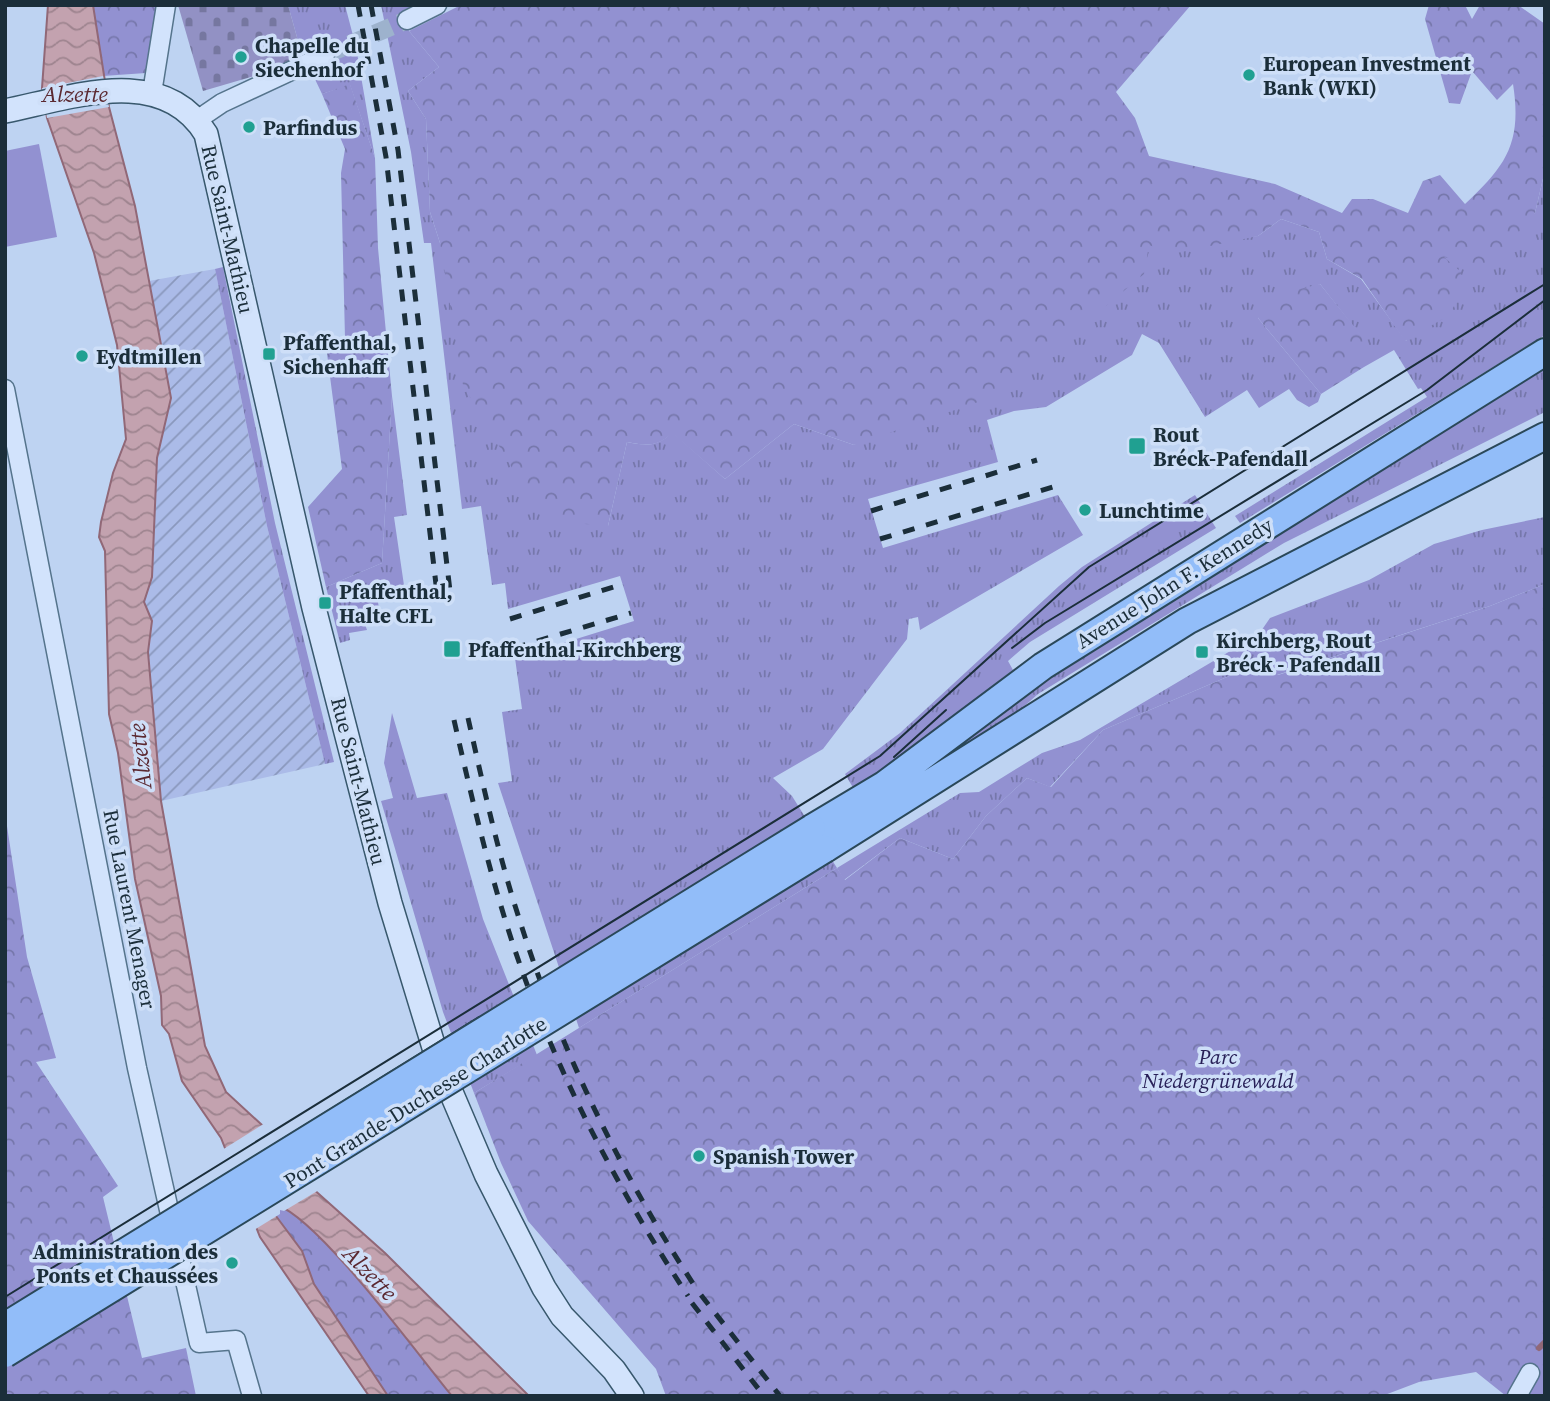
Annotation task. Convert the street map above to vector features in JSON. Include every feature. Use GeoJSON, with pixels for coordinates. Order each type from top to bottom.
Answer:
{"type":"FeatureCollection","features":[{"type":"Feature","properties":{"kind":"main road"},"geometry":{"type":"LineString","coordinates":[[5,111],[106,91],[152,93],[169,99],[197,120]]}},
{"type":"Feature","properties":{"kind":"main road","name":"Rue Saint-Mathieu"},"geometry":{"type":"LineString","coordinates":[[197,120],[211,148],[314,608],[390,903],[439,1064],[486,1174],[544,1289],[562,1316],[614,1370],[632,1396]]}},
{"type":"Feature","properties":{"kind":"main road","name":"Avenue John F. Kennedy"},"geometry":{"type":"LineString","coordinates":[[819,838],[884,785],[1043,666],[1545,352]]}},
{"type":"Feature","properties":{"kind":"main road","name":"Avenue John F. Kennedy"},"geometry":{"type":"LineString","coordinates":[[819,838],[1186,621],[1544,436]]}},
{"type":"Feature","properties":{"kind":"main road","name":"Pont Grande-Duchesse Charlotte"},"geometry":{"type":"LineString","coordinates":[[5,1326],[819,838]]}},
{"type":"Feature","properties":{"kind":"main road","name":"Pont Grande-Duchesse Charlotte"},"geometry":{"type":"LineString","coordinates":[[5,1354],[819,838]]}},
{"type":"Feature","properties":{"kind":"street"},"geometry":{"type":"LineString","coordinates":[[152,93],[166,5]]}},
{"type":"Feature","properties":{"kind":"street"},"geometry":{"type":"LineString","coordinates":[[407,20],[437,5]]}},
{"type":"Feature","properties":{"kind":"street"},"geometry":{"type":"LineString","coordinates":[[197,120],[222,103],[325,55]]}},
{"type":"Feature","properties":{"kind":"street","name":"Rue Laurent Menager"},"geometry":{"type":"LineString","coordinates":[[5,388],[135,1055],[199,1343],[236,1340],[252,1396]]}},
{"type":"Feature","properties":{"kind":"street"},"geometry":{"type":"LineString","coordinates":[[1517,1396],[1530,1373]]}},
{"type":"Feature","properties":{"kind":"shaded area"},"geometry":{"type":"Polygon","coordinates":[[[215,269],[267,526],[325,764],[161,801],[148,652],[152,621],[144,602],[152,577],[157,458],[171,398],[149,281],[215,269]]]}},
{"type":"Feature","properties":{"kind":"green space"},"geometry":{"type":"Polygon","coordinates":[[[93,5],[156,5],[146,73],[103,76],[93,5]]]}},
{"type":"Feature","properties":{"kind":"green space"},"geometry":{"type":"Polygon","coordinates":[[[178,5],[288,5],[302,55],[265,73],[203,91],[178,5]]]}},
{"type":"Feature","properties":{"kind":"green space"},"geometry":{"type":"Polygon","coordinates":[[[288,5],[345,5],[356,47],[375,158],[350,85],[322,94],[313,75],[327,62],[322,46],[302,55],[288,5]]]}},
{"type":"Feature","properties":{"kind":"green space"},"geometry":{"type":"Polygon","coordinates":[[[381,5],[415,5],[404,10],[409,31],[439,67],[408,91],[426,119],[430,212],[440,243],[608,526],[627,442],[657,443],[672,432],[725,479],[794,424],[854,445],[1149,245],[1258,236],[1281,219],[1319,232],[1327,259],[1361,279],[1406,341],[1443,257],[1535,213],[1545,170],[1545,335],[1240,523],[1235,516],[1427,397],[1421,388],[1418,389],[1394,350],[1364,367],[1364,340],[1320,284],[1258,318],[1321,394],[1318,402],[1309,407],[1297,400],[1289,389],[1259,408],[1247,390],[1205,417],[1159,343],[1142,334],[1132,355],[1046,407],[1014,411],[987,420],[998,462],[868,499],[883,548],[1058,495],[1083,535],[920,630],[918,617],[909,619],[907,639],[823,749],[773,778],[792,796],[837,868],[579,1028],[498,783],[512,781],[502,712],[522,709],[515,658],[634,621],[620,576],[508,609],[505,583],[492,585],[481,506],[462,509],[431,243],[424,243],[411,152],[381,5]]]}},
{"type":"Feature","properties":{"kind":"green space"},"geometry":{"type":"Polygon","coordinates":[[[461,5],[1191,5],[1116,92],[1135,118],[1149,156],[1275,184],[1342,213],[1352,199],[1373,199],[1408,213],[1423,181],[1440,175],[1465,204],[1501,164],[1513,137],[1515,122],[1513,84],[1497,100],[1472,71],[1460,104],[1449,103],[1425,19],[1429,5],[1465,5],[1472,19],[1480,5],[1518,5],[1545,24],[1545,170],[1535,213],[1490,267],[1444,257],[1461,272],[1463,294],[1446,317],[1405,341],[1362,279],[1327,259],[1319,232],[1281,219],[1258,236],[1172,254],[1149,245],[1144,274],[1001,394],[854,445],[794,424],[725,479],[672,433],[662,441],[651,444],[627,442],[608,526],[566,522],[548,515],[531,500],[463,385],[440,243],[430,212],[426,119],[408,91],[439,67],[409,31],[461,5]]]}},
{"type":"Feature","properties":{"kind":"green space"},"geometry":{"type":"Polygon","coordinates":[[[350,84],[375,158],[378,248],[392,396],[382,563],[326,587],[308,507],[342,469],[325,338],[345,338],[341,173],[345,149],[322,94],[350,84]]]}},
{"type":"Feature","properties":{"kind":"green space"},"geometry":{"type":"Polygon","coordinates":[[[39,144],[57,237],[5,247],[5,151],[39,144]]]}},
{"type":"Feature","properties":{"kind":"green space"},"geometry":{"type":"Polygon","coordinates":[[[223,267],[275,523],[334,762],[325,764],[267,526],[215,269],[223,267]]]}},
{"type":"Feature","properties":{"kind":"green space"},"geometry":{"type":"Polygon","coordinates":[[[1320,284],[1365,340],[1364,367],[1321,394],[1258,318],[1267,297],[1320,284]]]}},
{"type":"Feature","properties":{"kind":"green space"},"geometry":{"type":"Polygon","coordinates":[[[1545,369],[1545,412],[1284,543],[1038,694],[996,731],[944,762],[941,759],[939,754],[1007,703],[1545,369]]]}},
{"type":"Feature","properties":{"kind":"green space"},"geometry":{"type":"Polygon","coordinates":[[[392,396],[407,515],[394,517],[406,599],[378,602],[379,609],[361,612],[367,630],[349,633],[350,640],[340,643],[326,587],[382,563],[392,396]]]}},
{"type":"Feature","properties":{"kind":"green space"},"geometry":{"type":"Polygon","coordinates":[[[1195,495],[1216,528],[1030,642],[1008,661],[1013,670],[855,791],[845,774],[900,733],[1059,586],[1082,567],[1195,495]]]}},
{"type":"Feature","properties":{"kind":"green space"},"geometry":{"type":"Polygon","coordinates":[[[1545,517],[1545,584],[1490,606],[1277,675],[1234,674],[1103,730],[1050,787],[1027,778],[986,816],[953,859],[900,838],[844,880],[837,868],[960,793],[979,792],[1042,753],[1080,740],[1259,634],[1270,618],[1369,580],[1434,544],[1482,530],[1545,517]]]}},
{"type":"Feature","properties":{"kind":"green space","name":"Parc Niedergrünewald"},"geometry":{"type":"Polygon","coordinates":[[[1545,584],[1545,1396],[1506,1396],[1476,1372],[1419,1382],[1382,1396],[666,1396],[656,1369],[528,1221],[501,1163],[474,1093],[837,868],[845,880],[900,838],[953,859],[986,816],[1027,778],[1051,787],[1103,730],[1234,674],[1278,675],[1490,606],[1545,584]]]}},
{"type":"Feature","properties":{"kind":"green space"},"geometry":{"type":"Polygon","coordinates":[[[392,713],[417,798],[447,793],[483,919],[537,1055],[474,1093],[443,1012],[381,801],[393,798],[384,763],[392,713]]]}},
{"type":"Feature","properties":{"kind":"green space"},"geometry":{"type":"Polygon","coordinates":[[[5,813],[27,957],[56,1058],[36,1062],[118,1186],[103,1197],[142,1358],[186,1348],[196,1396],[5,1396],[5,813]]]}},
{"type":"Feature","properties":{"kind":"green space"},"geometry":{"type":"Polygon","coordinates":[[[277,1205],[296,1216],[343,1261],[452,1396],[388,1396],[314,1284],[302,1251],[276,1216],[277,1205]]]}},
{"type":"Feature","properties":{"kind":"water","name":"Alzette"},"geometry":{"type":"Polygon","coordinates":[[[48,5],[93,5],[109,107],[135,206],[171,398],[157,458],[152,577],[144,602],[152,621],[148,652],[161,801],[205,1046],[226,1092],[263,1126],[311,1187],[385,1253],[529,1396],[452,1396],[342,1261],[318,1235],[277,1205],[276,1216],[302,1251],[314,1284],[388,1396],[369,1396],[260,1237],[221,1138],[182,1081],[169,1034],[162,1025],[161,996],[135,879],[118,753],[109,714],[105,551],[99,537],[113,473],[126,439],[117,345],[94,253],[47,118],[42,88],[48,5]]]}},
{"type":"Feature","properties":{"kind":"pier"},"geometry":{"type":"Polygon","coordinates":[[[103,76],[109,107],[47,118],[42,88],[103,76]]]}},
{"type":"Feature","properties":{"kind":"pier"},"geometry":{"type":"Polygon","coordinates":[[[265,1123],[319,1190],[284,1211],[280,1210],[280,1214],[254,1230],[222,1150],[265,1123]]]}},
{"type":"Feature","properties":{"kind":"waterway"},"geometry":{"type":"LineString","coordinates":[[1539,1348],[1545,1342]]}},
{"type":"Feature","properties":{"kind":"tunnel"},"geometry":{"type":"LineString","coordinates":[[325,55],[407,20]]}},
{"type":"Feature","properties":{"kind":"tram line"},"geometry":{"type":"LineString","coordinates":[[5,1297],[880,756],[1089,567],[1545,284]]}},
{"type":"Feature","properties":{"kind":"tram line"},"geometry":{"type":"LineString","coordinates":[[1012,648],[1045,623],[1427,390],[1545,300]]}},
{"type":"Feature","properties":{"kind":"tram line"},"geometry":{"type":"LineString","coordinates":[[894,757],[946,710]]}},
{"type":"Feature","properties":{"kind":"tram line"},"geometry":{"type":"LineString","coordinates":[[5,1311],[479,1017]]}},
{"type":"Feature","properties":{"kind":"railway"},"geometry":{"type":"LineString","coordinates":[[358,5],[386,157],[437,593]]}},
{"type":"Feature","properties":{"kind":"railway"},"geometry":{"type":"LineString","coordinates":[[371,5],[398,150],[450,591]]}},
{"type":"Feature","properties":{"kind":"railway"},"geometry":{"type":"LineString","coordinates":[[871,511],[1037,460]]}},
{"type":"Feature","properties":{"kind":"railway"},"geometry":{"type":"LineString","coordinates":[[880,539],[1053,487]]}},
{"type":"Feature","properties":{"kind":"railway"},"geometry":{"type":"LineString","coordinates":[[510,619],[623,584]]}},
{"type":"Feature","properties":{"kind":"railway"},"geometry":{"type":"LineString","coordinates":[[514,648],[631,613]]}},
{"type":"Feature","properties":{"kind":"railway"},"geometry":{"type":"LineString","coordinates":[[468,718],[510,891],[552,1013],[617,1154],[696,1288]]}},
{"type":"Feature","properties":{"kind":"railway"},"geometry":{"type":"LineString","coordinates":[[454,720],[497,892],[539,1016],[582,1113],[607,1160],[688,1296]]}},
{"type":"Feature","properties":{"kind":"railway"},"geometry":{"type":"LineString","coordinates":[[701,1295],[780,1396]]}},
{"type":"Feature","properties":{"kind":"railway"},"geometry":{"type":"LineString","coordinates":[[692,1303],[764,1396]]}},
{"type":"Feature","properties":{"kind":"place","name":"Chapelle du Siechenhof"},"geometry":{"type":"Point","coordinates":[241,57]}},
{"type":"Feature","properties":{"kind":"place","name":"European Investment Bank (WKI)"},"geometry":{"type":"Point","coordinates":[1249,75]}},
{"type":"Feature","properties":{"kind":"place","name":"Parfindus"},"geometry":{"type":"Point","coordinates":[249,127]}},
{"type":"Feature","properties":{"kind":"place","name":"Pfaffenthal, Sichenhaff"},"geometry":{"type":"Point","coordinates":[269,354]}},
{"type":"Feature","properties":{"kind":"place","name":"Eydtmillen"},"geometry":{"type":"Point","coordinates":[82,356]}},
{"type":"Feature","properties":{"kind":"place","name":"Rout Bréck-Pafendall"},"geometry":{"type":"Point","coordinates":[1137,446]}},
{"type":"Feature","properties":{"kind":"place","name":"Lunchtime"},"geometry":{"type":"Point","coordinates":[1085,510]}},
{"type":"Feature","properties":{"kind":"place","name":"Pfaffenthal, Halte CFL"},"geometry":{"type":"Point","coordinates":[325,603]}},
{"type":"Feature","properties":{"kind":"place","name":"Pfaffenthal-Kirchberg"},"geometry":{"type":"Point","coordinates":[452,649]}},
{"type":"Feature","properties":{"kind":"place","name":"Kirchberg, Rout Bréck - Pafendall"},"geometry":{"type":"Point","coordinates":[1202,652]}},
{"type":"Feature","properties":{"kind":"place","name":"Spanish Tower"},"geometry":{"type":"Point","coordinates":[699,1156]}},
{"type":"Feature","properties":{"kind":"place","name":"Administration des Ponts et Chaussées"},"geometry":{"type":"Point","coordinates":[232,1263]}}]}
